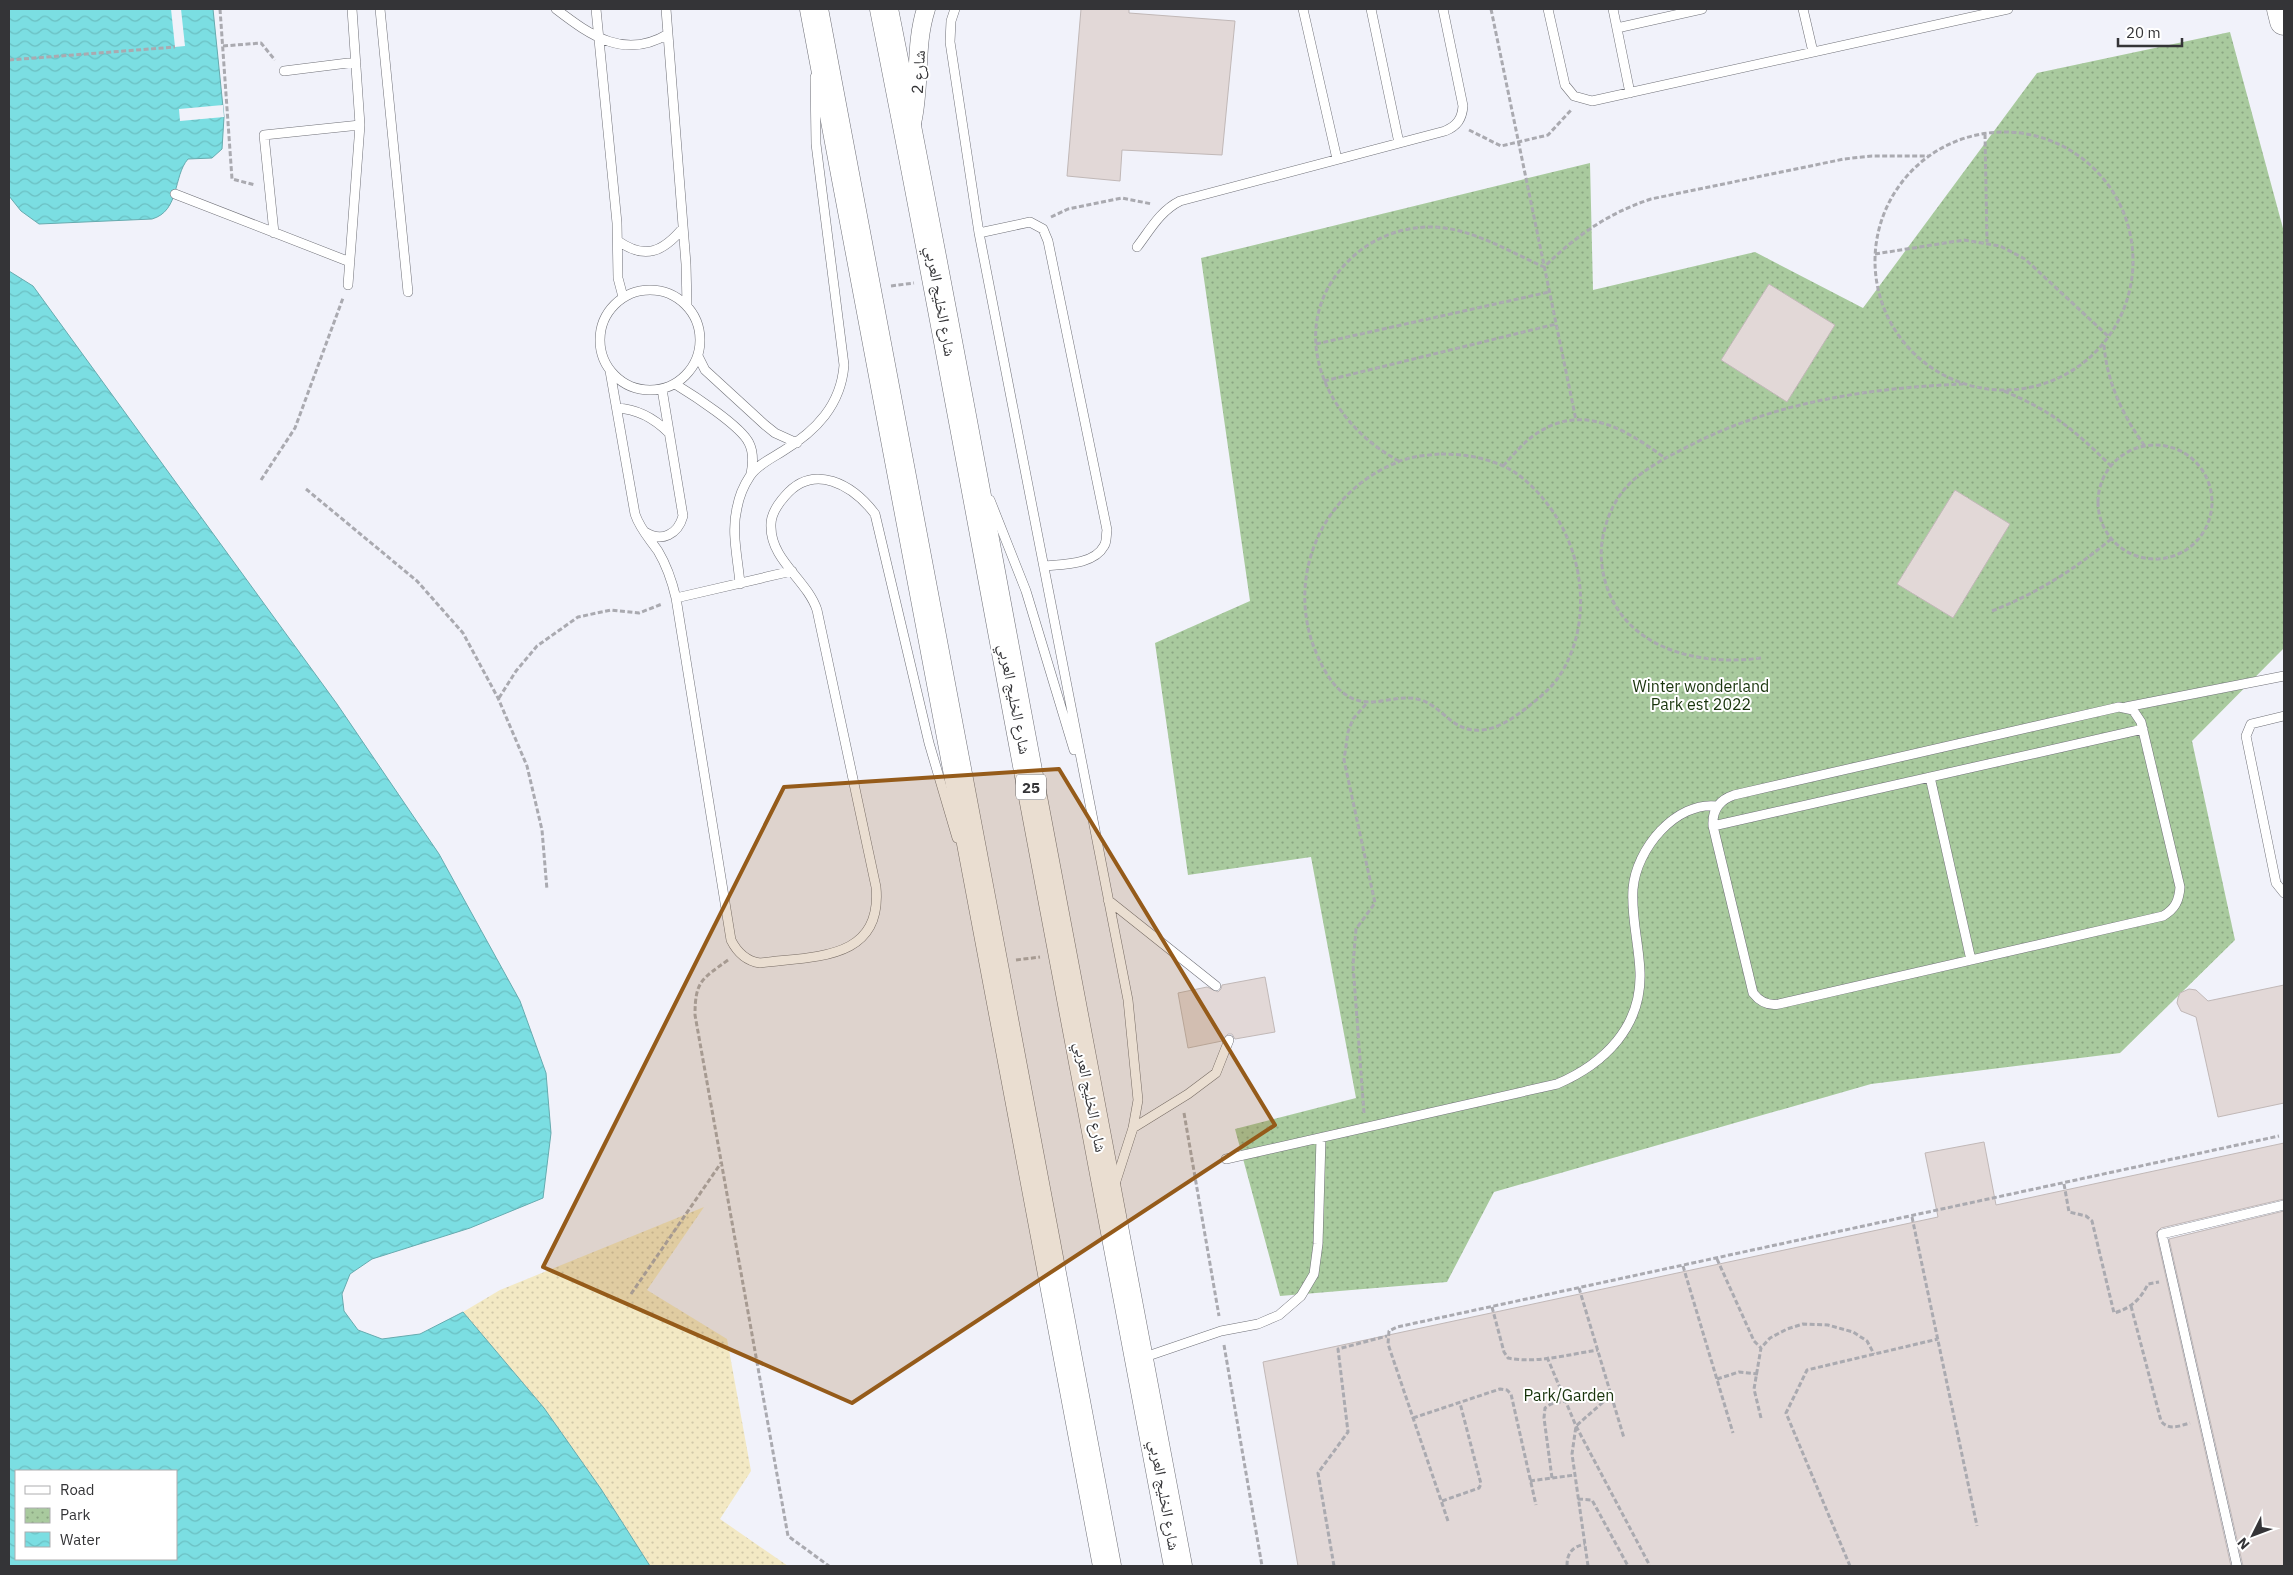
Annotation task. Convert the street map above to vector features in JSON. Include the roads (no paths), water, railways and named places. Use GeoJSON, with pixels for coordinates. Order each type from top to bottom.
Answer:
{"type":"FeatureCollection","features":[{"type":"Feature","properties":{"kind":"main road","name":"شارع الخليج العربي"},"geometry":{"type":"LineString","coordinates":[[884,9],[937,280],[1062,954],[1111,1196],[1178,1566]]}},
{"type":"Feature","properties":{"kind":"main road"},"geometry":{"type":"LineString","coordinates":[[2281,9],[2284,21]]}},
{"type":"Feature","properties":{"kind":"main road"},"geometry":{"type":"LineString","coordinates":[[814,13],[1107,1566]]}},
{"type":"Feature","properties":{"kind":"street","name":"شارع 2"},"geometry":{"type":"LineString","coordinates":[[909,135],[916,101],[920,35],[926,9]]}},
{"type":"Feature","properties":{"kind":"lane"},"geometry":{"type":"LineString","coordinates":[[348,286],[360,125],[352,9]]}},
{"type":"Feature","properties":{"kind":"lane"},"geometry":{"type":"LineString","coordinates":[[380,9],[408,292]]}},
{"type":"Feature","properties":{"kind":"lane"},"geometry":{"type":"LineString","coordinates":[[556,9],[609,42],[633,46],[646,45],[668,34]]}},
{"type":"Feature","properties":{"kind":"lane"},"geometry":{"type":"LineString","coordinates":[[596,9],[618,241],[618,278],[623,297]]}},
{"type":"Feature","properties":{"kind":"lane"},"geometry":{"type":"LineString","coordinates":[[666,9],[686,264],[686,305]]}},
{"type":"Feature","properties":{"kind":"lane"},"geometry":{"type":"LineString","coordinates":[[955,9],[951,21],[950,42],[979,233],[1128,1000],[1138,1100],[1134,1128],[1111,1196]]}},
{"type":"Feature","properties":{"kind":"lane"},"geometry":{"type":"LineString","coordinates":[[1303,9],[1337,159]]}},
{"type":"Feature","properties":{"kind":"lane"},"geometry":{"type":"LineString","coordinates":[[1371,9],[1400,143]]}},
{"type":"Feature","properties":{"kind":"lane"},"geometry":{"type":"LineString","coordinates":[[1137,247],[1168,207],[1180,201],[1445,131],[1457,124],[1464,106],[1443,9]]}},
{"type":"Feature","properties":{"kind":"lane"},"geometry":{"type":"LineString","coordinates":[[1548,9],[1565,85],[1569,91],[1580,99],[1592,101],[2008,9]]}},
{"type":"Feature","properties":{"kind":"lane"},"geometry":{"type":"LineString","coordinates":[[1613,9],[1630,93]]}},
{"type":"Feature","properties":{"kind":"lane"},"geometry":{"type":"LineString","coordinates":[[1617,28],[1702,9]]}},
{"type":"Feature","properties":{"kind":"lane"},"geometry":{"type":"LineString","coordinates":[[1803,9],[1812,52]]}},
{"type":"Feature","properties":{"kind":"lane"},"geometry":{"type":"LineString","coordinates":[[750,475],[768,460],[797,443],[822,420],[831,408],[842,381],[844,365],[816,144],[814,13]]}},
{"type":"Feature","properties":{"kind":"lane"},"geometry":{"type":"LineString","coordinates":[[284,71],[356,62]]}},
{"type":"Feature","properties":{"kind":"lane"},"geometry":{"type":"LineString","coordinates":[[274,233],[264,136],[360,125]]}},
{"type":"Feature","properties":{"kind":"lane"},"geometry":{"type":"LineString","coordinates":[[175,194],[350,262]]}},
{"type":"Feature","properties":{"kind":"lane"},"geometry":{"type":"LineString","coordinates":[[979,233],[1030,222],[1037,224],[1043,229],[1048,241],[1107,530],[1105,546],[1097,554],[1085,560],[1044,566]]}},
{"type":"Feature","properties":{"kind":"lane"},"geometry":{"type":"LineString","coordinates":[[618,241],[636,251],[656,250],[673,240],[683,228]]}},
{"type":"Feature","properties":{"kind":"lane"},"geometry":{"type":"LineString","coordinates":[[649,289],[663,291],[676,296],[686,305],[700,329],[701,342],[693,367],[675,384],[662,389],[633,388],[620,381],[610,371],[602,356],[599,339],[602,322],[610,308],[623,297],[636,291],[649,289]]}},
{"type":"Feature","properties":{"kind":"lane"},"geometry":{"type":"LineString","coordinates":[[698,356],[705,370],[765,425],[775,433],[797,443]]}},
{"type":"Feature","properties":{"kind":"lane"},"geometry":{"type":"LineString","coordinates":[[610,371],[635,514],[642,531],[664,563],[676,598],[731,940],[739,952],[748,960],[760,963],[842,950],[856,943],[869,930],[875,919],[878,905],[876,887],[817,610],[804,585],[776,547],[770,526],[772,515],[787,493],[809,480],[821,479],[847,487],[863,500],[875,514],[929,743],[985,924]]}},
{"type":"Feature","properties":{"kind":"lane"},"geometry":{"type":"LineString","coordinates":[[675,384],[695,396],[743,434],[749,443],[752,454],[750,475],[741,495],[735,516],[740,584]]}},
{"type":"Feature","properties":{"kind":"lane"},"geometry":{"type":"LineString","coordinates":[[642,531],[650,536],[667,536],[680,525],[683,516],[662,389]]}},
{"type":"Feature","properties":{"kind":"lane"},"geometry":{"type":"LineString","coordinates":[[616,408],[639,411],[669,433]]}},
{"type":"Feature","properties":{"kind":"lane"},"geometry":{"type":"LineString","coordinates":[[966,442],[1026,591],[1089,798]]}},
{"type":"Feature","properties":{"kind":"lane"},"geometry":{"type":"LineString","coordinates":[[676,598],[792,571]]}},
{"type":"Feature","properties":{"kind":"lane"},"geometry":{"type":"LineString","coordinates":[[2126,708],[2138,715],[2143,729],[2180,887],[2176,904],[2163,916],[1779,1004],[1773,1005],[1761,1002],[1750,988],[1713,826],[1714,812],[1717,806],[1728,797],[2109,709],[2126,708],[2283,675]]}},
{"type":"Feature","properties":{"kind":"lane"},"geometry":{"type":"LineString","coordinates":[[2284,716],[2251,724],[2246,736],[2276,882],[2284,894]]}},
{"type":"Feature","properties":{"kind":"lane"},"geometry":{"type":"LineString","coordinates":[[1713,826],[2143,729]]}},
{"type":"Feature","properties":{"kind":"lane"},"geometry":{"type":"LineString","coordinates":[[1930,777],[1971,960]]}},
{"type":"Feature","properties":{"kind":"lane"},"geometry":{"type":"LineString","coordinates":[[1226,1159],[1557,1084],[1580,1074],[1600,1060],[1617,1042],[1630,1021],[1638,998],[1640,973],[1632,906],[1633,886],[1647,849],[1673,820],[1689,809],[1704,804],[1717,806]]}},
{"type":"Feature","properties":{"kind":"lane"},"geometry":{"type":"LineString","coordinates":[[1108,900],[1216,986]]}},
{"type":"Feature","properties":{"kind":"lane"},"geometry":{"type":"LineString","coordinates":[[1134,1128],[1188,1094],[1216,1072],[1229,1040]]}},
{"type":"Feature","properties":{"kind":"lane"},"geometry":{"type":"LineString","coordinates":[[1140,1358],[1222,1331],[1258,1324],[1279,1315],[1301,1296],[1314,1274],[1318,1244],[1322,1138]]}},
{"type":"Feature","properties":{"kind":"lane"},"geometry":{"type":"LineString","coordinates":[[2237,1566],[2162,1234],[2284,1205]]}},
{"type":"Feature","properties":{"kind":"water"},"geometry":{"type":"Polygon","coordinates":[[[9,9],[213,9],[224,117],[222,149],[212,158],[188,159],[183,166],[172,201],[161,215],[152,219],[39,224],[21,211],[9,196],[9,9]]]}},
{"type":"Feature","properties":{"kind":"water"},"geometry":{"type":"Polygon","coordinates":[[[9,271],[33,286],[337,704],[439,854],[520,1001],[546,1073],[551,1133],[543,1198],[470,1228],[372,1259],[350,1274],[342,1294],[344,1311],[358,1330],[382,1339],[420,1334],[463,1312],[544,1408],[601,1489],[650,1566],[9,1566],[9,271]]]}},
{"type":"Feature","properties":{"kind":"park label","name":"Winter wonderland Park est 2022"},"geometry":{"type":"Point","coordinates":[1701,695]}},
{"type":"Feature","properties":{"kind":"park label","name":"Park/Garden"},"geometry":{"type":"Point","coordinates":[1569,1395]}}]}
